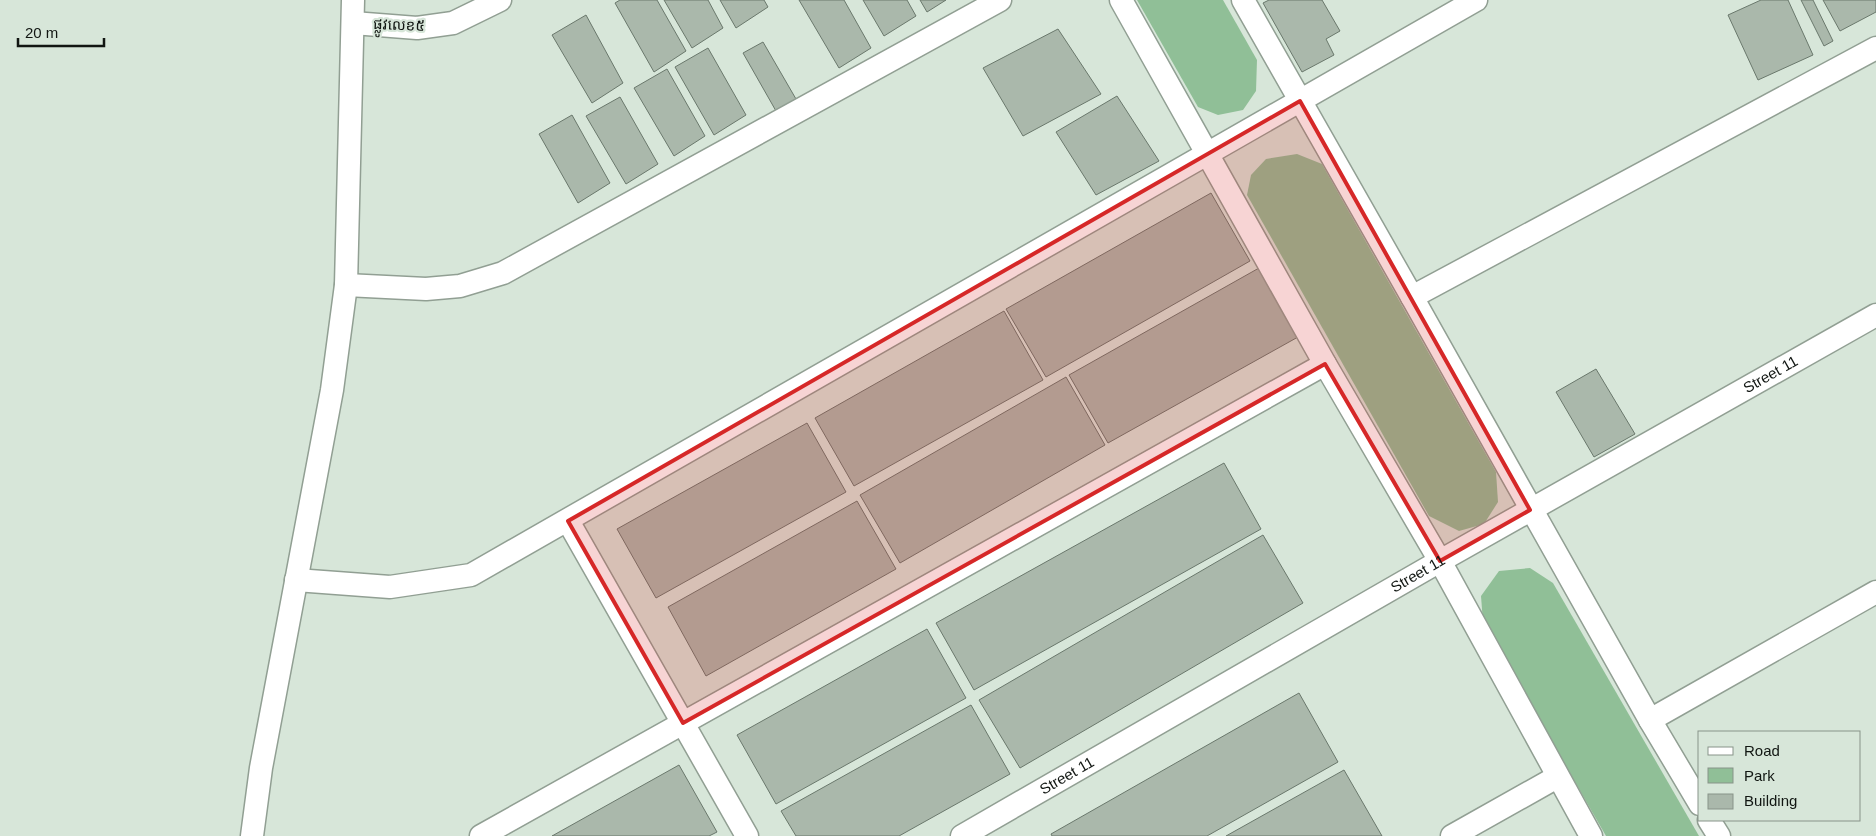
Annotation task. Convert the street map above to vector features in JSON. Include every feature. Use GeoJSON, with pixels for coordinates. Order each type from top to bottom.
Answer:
{"type":"FeatureCollection","features":[{"type":"Feature","properties":{"kind":"street"},"geometry":{"type":"LineString","coordinates":[[252,836],[261,768],[332,390],[346,285],[353,0]]}},
{"type":"Feature","properties":{"kind":"street","name":"ផ្លូវលេខ៥"},"geometry":{"type":"LineString","coordinates":[[353,23],[417,28],[453,23],[500,0]]}},
{"type":"Feature","properties":{"kind":"street"},"geometry":{"type":"LineString","coordinates":[[346,285],[426,289],[460,286],[503,273],[1000,0]]}},
{"type":"Feature","properties":{"kind":"street"},"geometry":{"type":"LineString","coordinates":[[1121,0],[1325,364],[1440,561],[1557,778],[1591,836]]}},
{"type":"Feature","properties":{"kind":"street"},"geometry":{"type":"LineString","coordinates":[[1243,0],[1412,297],[1530,510],[1698,801]]}},
{"type":"Feature","properties":{"kind":"street"},"geometry":{"type":"LineString","coordinates":[[296,580],[390,587],[471,576],[1476,0]]}},
{"type":"Feature","properties":{"kind":"street"},"geometry":{"type":"LineString","coordinates":[[1412,297],[1876,48]]}},
{"type":"Feature","properties":{"kind":"street","name":"Street 11"},"geometry":{"type":"LineString","coordinates":[[962,836],[1440,561],[1876,315]]}},
{"type":"Feature","properties":{"kind":"street"},"geometry":{"type":"LineString","coordinates":[[481,836],[1325,364]]}},
{"type":"Feature","properties":{"kind":"street"},"geometry":{"type":"LineString","coordinates":[[568,521],[747,836]]}},
{"type":"Feature","properties":{"kind":"street"},"geometry":{"type":"LineString","coordinates":[[1650,720],[1876,592]]}},
{"type":"Feature","properties":{"kind":"street"},"geometry":{"type":"LineString","coordinates":[[1452,836],[1557,778]]}},
{"type":"Feature","properties":{"kind":"street"},"geometry":{"type":"LineString","coordinates":[[1710,821],[1719,836]]}},
{"type":"Feature","properties":{"kind":"highlighted area"},"geometry":{"type":"Polygon","coordinates":[[[1300,101],[1530,510],[1440,561],[1325,364],[683,723],[568,521],[1300,101]]]}},
{"type":"Feature","properties":{"kind":"green space"},"geometry":{"type":"Polygon","coordinates":[[[1137,0],[1223,0],[1257,60],[1256,91],[1243,110],[1218,115],[1198,107],[1137,0]]]}},
{"type":"Feature","properties":{"kind":"green space"},"geometry":{"type":"Polygon","coordinates":[[[1297,154],[1322,164],[1496,472],[1498,502],[1484,524],[1459,531],[1429,516],[1247,195],[1251,175],[1266,159],[1297,154]]]}},
{"type":"Feature","properties":{"kind":"green space"},"geometry":{"type":"Polygon","coordinates":[[[1530,568],[1553,583],[1699,836],[1606,836],[1483,622],[1481,596],[1499,571],[1530,568]]]}},
{"type":"Feature","properties":{"kind":"building"},"geometry":{"type":"Polygon","coordinates":[[[620,0],[657,0],[686,51],[654,72],[615,3],[620,0]]]}},
{"type":"Feature","properties":{"kind":"building"},"geometry":{"type":"Polygon","coordinates":[[[664,0],[708,0],[723,28],[692,48],[664,0]]]}},
{"type":"Feature","properties":{"kind":"building"},"geometry":{"type":"Polygon","coordinates":[[[720,0],[764,0],[768,7],[736,28],[720,0]]]}},
{"type":"Feature","properties":{"kind":"building"},"geometry":{"type":"Polygon","coordinates":[[[799,0],[844,0],[871,48],[839,68],[799,0]]]}},
{"type":"Feature","properties":{"kind":"building"},"geometry":{"type":"Polygon","coordinates":[[[863,0],[907,0],[916,16],[884,36],[863,0]]]}},
{"type":"Feature","properties":{"kind":"building"},"geometry":{"type":"Polygon","coordinates":[[[920,0],[946,0],[927,12],[920,0]]]}},
{"type":"Feature","properties":{"kind":"building"},"geometry":{"type":"Polygon","coordinates":[[[1269,0],[1322,0],[1340,31],[1326,39],[1334,55],[1302,72],[1263,3],[1269,0]]]}},
{"type":"Feature","properties":{"kind":"building"},"geometry":{"type":"Polygon","coordinates":[[[1761,0],[1788,0],[1813,55],[1758,80],[1728,15],[1761,0]]]}},
{"type":"Feature","properties":{"kind":"building"},"geometry":{"type":"Polygon","coordinates":[[[1801,0],[1813,0],[1833,41],[1824,46],[1801,0]]]}},
{"type":"Feature","properties":{"kind":"building"},"geometry":{"type":"Polygon","coordinates":[[[1823,0],[1876,0],[1876,12],[1840,31],[1823,0]]]}},
{"type":"Feature","properties":{"kind":"building"},"geometry":{"type":"Polygon","coordinates":[[[586,15],[623,83],[592,103],[552,35],[586,15]]]}},
{"type":"Feature","properties":{"kind":"building"},"geometry":{"type":"Polygon","coordinates":[[[1058,29],[1101,94],[1023,136],[983,68],[1058,29]]]}},
{"type":"Feature","properties":{"kind":"building"},"geometry":{"type":"Polygon","coordinates":[[[763,42],[796,99],[776,111],[743,53],[763,42]]]}},
{"type":"Feature","properties":{"kind":"building"},"geometry":{"type":"Polygon","coordinates":[[[708,48],[746,115],[714,135],[675,67],[708,48]]]}},
{"type":"Feature","properties":{"kind":"building"},"geometry":{"type":"Polygon","coordinates":[[[667,69],[705,136],[674,156],[634,88],[667,69]]]}},
{"type":"Feature","properties":{"kind":"building"},"geometry":{"type":"Polygon","coordinates":[[[1117,96],[1159,161],[1096,195],[1056,132],[1117,96]]]}},
{"type":"Feature","properties":{"kind":"building"},"geometry":{"type":"Polygon","coordinates":[[[620,97],[658,164],[626,184],[586,116],[620,97]]]}},
{"type":"Feature","properties":{"kind":"building"},"geometry":{"type":"Polygon","coordinates":[[[572,115],[610,183],[578,203],[539,134],[572,115]]]}},
{"type":"Feature","properties":{"kind":"building"},"geometry":{"type":"Polygon","coordinates":[[[1211,193],[1250,261],[1046,377],[1006,309],[1211,193]]]}},
{"type":"Feature","properties":{"kind":"building"},"geometry":{"type":"Polygon","coordinates":[[[1259,268],[1298,337],[1108,443],[1069,375],[1259,268]]]}},
{"type":"Feature","properties":{"kind":"building"},"geometry":{"type":"Polygon","coordinates":[[[1004,311],[1043,380],[854,486],[815,418],[1004,311]]]}},
{"type":"Feature","properties":{"kind":"building"},"geometry":{"type":"Polygon","coordinates":[[[1596,369],[1635,434],[1594,457],[1556,392],[1596,369]]]}},
{"type":"Feature","properties":{"kind":"building"},"geometry":{"type":"Polygon","coordinates":[[[1066,377],[1105,445],[900,563],[860,495],[1066,377]]]}},
{"type":"Feature","properties":{"kind":"building"},"geometry":{"type":"Polygon","coordinates":[[[807,423],[846,492],[656,598],[617,529],[807,423]]]}},
{"type":"Feature","properties":{"kind":"building"},"geometry":{"type":"Polygon","coordinates":[[[1224,463],[1261,529],[974,690],[936,623],[1224,463]]]}},
{"type":"Feature","properties":{"kind":"building"},"geometry":{"type":"Polygon","coordinates":[[[857,501],[896,569],[706,676],[668,607],[857,501]]]}},
{"type":"Feature","properties":{"kind":"building"},"geometry":{"type":"Polygon","coordinates":[[[1263,535],[1303,603],[1020,768],[979,700],[1263,535]]]}},
{"type":"Feature","properties":{"kind":"building"},"geometry":{"type":"Polygon","coordinates":[[[927,629],[966,698],[776,804],[737,735],[927,629]]]}},
{"type":"Feature","properties":{"kind":"building"},"geometry":{"type":"Polygon","coordinates":[[[1299,693],[1338,762],[1207,836],[1052,836],[1051,834],[1299,693]]]}},
{"type":"Feature","properties":{"kind":"building"},"geometry":{"type":"Polygon","coordinates":[[[971,705],[1010,774],[899,836],[796,836],[781,811],[971,705]]]}},
{"type":"Feature","properties":{"kind":"building"},"geometry":{"type":"Polygon","coordinates":[[[679,765],[717,832],[709,836],[552,836],[679,765]]]}},
{"type":"Feature","properties":{"kind":"building"},"geometry":{"type":"Polygon","coordinates":[[[1344,770],[1382,836],[1226,836],[1344,770]]]}}]}
